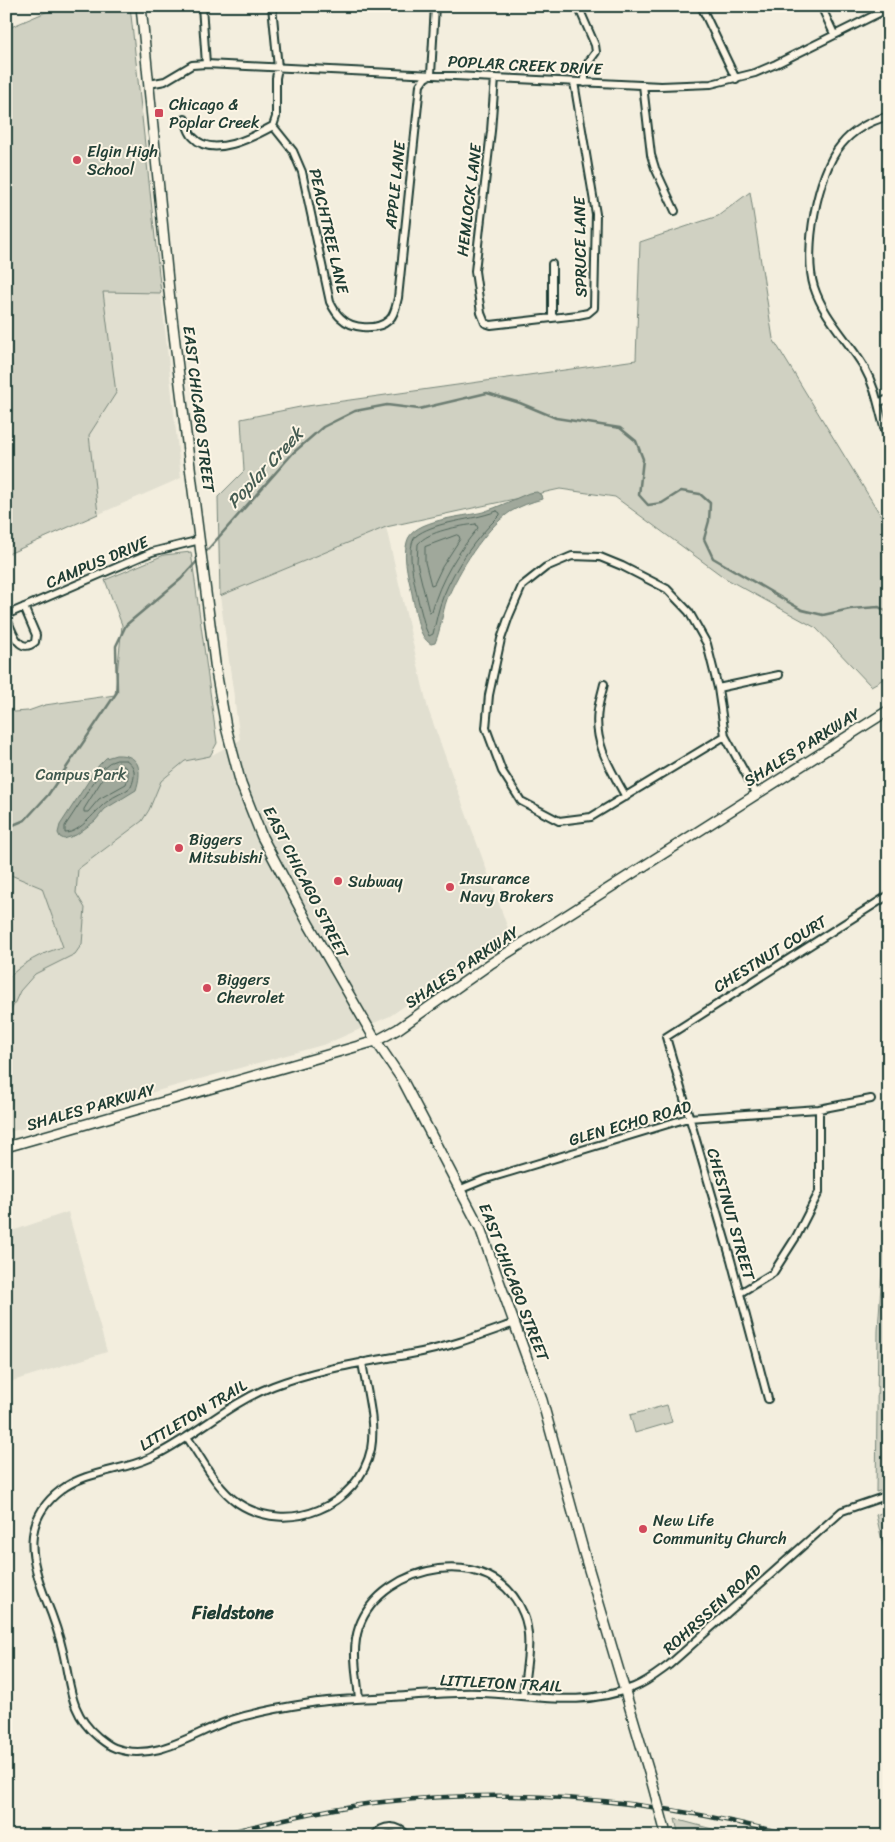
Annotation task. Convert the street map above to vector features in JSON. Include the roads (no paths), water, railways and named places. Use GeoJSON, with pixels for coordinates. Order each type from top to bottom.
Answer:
{"type":"FeatureCollection","features":[{"type":"Feature","properties":{"kind":"main road","name":"EAST CHICAGO STREET"},"geometry":{"type":"LineString","coordinates":[[141,6],[170,301],[216,671],[226,727],[241,784],[262,837],[277,866],[317,940],[376,1041],[404,1081],[480,1228],[542,1400],[584,1553],[666,1833]]}},
{"type":"Feature","properties":{"kind":"main road","name":"SHALES PARKWAY"},"geometry":{"type":"LineString","coordinates":[[6,1147],[376,1041],[398,1029],[490,964],[889,710]]}},
{"type":"Feature","properties":{"kind":"street"},"geometry":{"type":"LineString","coordinates":[[202,6],[206,64]]}},
{"type":"Feature","properties":{"kind":"street"},"geometry":{"type":"LineString","coordinates":[[185,119],[192,137],[208,146],[215,147],[233,144],[273,126],[276,117],[276,78],[278,68],[272,6]]}},
{"type":"Feature","properties":{"kind":"street","name":"APPLE LANE"},"geometry":{"type":"LineString","coordinates":[[342,319],[359,327],[372,327],[389,320],[393,315],[398,298],[420,85],[431,74],[435,6]]}},
{"type":"Feature","properties":{"kind":"street"},"geometry":{"type":"LineString","coordinates":[[578,6],[595,45],[596,52],[585,67],[585,83]]}},
{"type":"Feature","properties":{"kind":"street"},"geometry":{"type":"LineString","coordinates":[[701,6],[736,79]]}},
{"type":"Feature","properties":{"kind":"street"},"geometry":{"type":"LineString","coordinates":[[821,6],[834,34]]}},
{"type":"Feature","properties":{"kind":"street","name":"POPLAR CREEK DRIVE"},"geometry":{"type":"LineString","coordinates":[[149,84],[165,81],[192,65],[206,64],[585,83],[690,86],[736,79],[776,64],[889,8]]}},
{"type":"Feature","properties":{"kind":"street","name":"HEMLOCK LANE"},"geometry":{"type":"LineString","coordinates":[[485,323],[479,304],[475,271],[495,78]]}},
{"type":"Feature","properties":{"kind":"street","name":"SPRUCE LANE"},"geometry":{"type":"LineString","coordinates":[[485,323],[491,325],[552,318],[588,313],[594,308],[596,214],[574,82]]}},
{"type":"Feature","properties":{"kind":"street"},"geometry":{"type":"LineString","coordinates":[[643,85],[651,154],[655,168],[674,211]]}},
{"type":"Feature","properties":{"kind":"street"},"geometry":{"type":"LineString","coordinates":[[889,116],[876,120],[849,136],[835,153],[828,166],[819,196],[810,236],[809,250],[811,272],[820,302],[864,368],[879,402],[889,443]]}},
{"type":"Feature","properties":{"kind":"street","name":"PEACHTREE LANE"},"geometry":{"type":"LineString","coordinates":[[273,126],[285,140],[298,161],[330,302],[342,319]]}},
{"type":"Feature","properties":{"kind":"street"},"geometry":{"type":"LineString","coordinates":[[552,264],[552,318]]}},
{"type":"Feature","properties":{"kind":"street"},"geometry":{"type":"LineString","coordinates":[[879,402],[889,399]]}},
{"type":"Feature","properties":{"kind":"street","name":"CAMPUS DRIVE"},"geometry":{"type":"LineString","coordinates":[[6,616],[152,552],[200,540]]}},
{"type":"Feature","properties":{"kind":"street"},"geometry":{"type":"LineString","coordinates":[[725,736],[591,817],[559,821],[521,800],[502,771],[486,728],[490,695],[501,639],[508,616],[522,586],[546,567],[572,556],[600,557],[622,566],[667,590],[689,612],[707,644],[718,688],[725,736],[756,793]]}},
{"type":"Feature","properties":{"kind":"street"},"geometry":{"type":"LineString","coordinates":[[6,616],[19,644],[24,646],[31,645],[35,642],[36,635],[24,607]]}},
{"type":"Feature","properties":{"kind":"street"},"geometry":{"type":"LineString","coordinates":[[718,688],[779,675]]}},
{"type":"Feature","properties":{"kind":"street"},"geometry":{"type":"LineString","coordinates":[[604,684],[598,712],[598,736],[605,759],[626,797]]}},
{"type":"Feature","properties":{"kind":"street","name":"CHESTNUT COURT"},"geometry":{"type":"LineString","coordinates":[[666,1037],[889,895]]}},
{"type":"Feature","properties":{"kind":"street","name":"CHESTNUT STREET"},"geometry":{"type":"LineString","coordinates":[[666,1037],[740,1293],[768,1399]]}},
{"type":"Feature","properties":{"kind":"street","name":"GLEN ECHO ROAD"},"geometry":{"type":"LineString","coordinates":[[461,1189],[483,1180],[688,1118],[819,1109],[871,1099]]}},
{"type":"Feature","properties":{"kind":"street"},"geometry":{"type":"LineString","coordinates":[[740,1293],[773,1273],[796,1237],[819,1192],[819,1109]]}},
{"type":"Feature","properties":{"kind":"street","name":"LITTLETON TRAIL"},"geometry":{"type":"LineString","coordinates":[[515,1323],[446,1347],[316,1372],[267,1388],[236,1404],[187,1437],[151,1458],[74,1483],[60,1490],[39,1513],[31,1547],[32,1561],[60,1638],[71,1694],[76,1710],[94,1733],[113,1747],[137,1752],[162,1748],[201,1731],[250,1715],[314,1703],[444,1693],[480,1693],[568,1700],[586,1699],[624,1690]]}},
{"type":"Feature","properties":{"kind":"street"},"geometry":{"type":"LineString","coordinates":[[187,1437],[220,1486],[237,1503],[266,1515],[294,1517],[317,1511],[344,1496],[360,1477],[366,1464],[371,1447],[372,1434],[362,1362]]}},
{"type":"Feature","properties":{"kind":"street","name":"ROHRSSEN ROAD"},"geometry":{"type":"LineString","coordinates":[[624,1690],[638,1685],[669,1666],[842,1511],[889,1495]]}},
{"type":"Feature","properties":{"kind":"street"},"geometry":{"type":"LineString","coordinates":[[359,1699],[355,1646],[365,1614],[385,1590],[398,1582],[426,1572],[452,1568],[474,1570],[490,1576],[502,1584],[513,1596],[523,1612],[529,1640],[523,1696]]}},
{"type":"Feature","properties":{"kind":"street"},"geometry":{"type":"LineString","coordinates":[[374,1836],[384,1828],[392,1826],[400,1828],[408,1836]]}},
{"type":"Feature","properties":{"kind":"water"},"geometry":{"type":"Polygon","coordinates":[[[537,492],[541,495],[542,499],[510,512],[491,529],[473,551],[447,599],[437,638],[435,643],[431,644],[423,636],[418,624],[407,570],[405,556],[407,542],[411,534],[418,528],[440,520],[483,512],[529,493],[537,492]]]}},
{"type":"Feature","properties":{"kind":"water"},"geometry":{"type":"Polygon","coordinates":[[[116,755],[131,757],[138,765],[139,776],[136,790],[105,809],[95,821],[76,835],[64,839],[60,837],[58,833],[60,825],[99,765],[106,758],[116,755]]]}},
{"type":"Feature","properties":{"kind":"waterway","name":"Poplar Creek"},"geometry":{"type":"LineString","coordinates":[[203,555],[293,453],[323,427],[355,411],[387,405],[419,409],[487,393],[520,403],[556,418],[620,428],[636,441],[643,459],[639,495],[648,505],[662,503],[681,491],[700,494],[710,503],[709,521],[704,539],[713,558],[802,610],[823,615],[850,609],[879,607],[889,613]]}},
{"type":"Feature","properties":{"kind":"waterway","name":"Poplar Creek"},"geometry":{"type":"LineString","coordinates":[[6,828],[25,820],[48,795],[117,692],[116,646],[126,625],[181,579],[199,559]]}},
{"type":"Feature","properties":{"kind":"waterway","name":"Poplar Creek"},"geometry":{"type":"LineString","coordinates":[[889,1316],[886,1358],[889,1375]]}},
{"type":"Feature","properties":{"kind":"railway"},"geometry":{"type":"LineString","coordinates":[[213,1836],[333,1809],[426,1798],[479,1796],[532,1796],[637,1805],[741,1823],[793,1836]]}},
{"type":"Feature","properties":{"kind":"place","name":"Chicago & Poplar Creek"},"geometry":{"type":"Point","coordinates":[159,113]}},
{"type":"Feature","properties":{"kind":"place","name":"Elgin High School"},"geometry":{"type":"Point","coordinates":[77,160]}},
{"type":"Feature","properties":{"kind":"place","name":"Biggers Mitsubishi"},"geometry":{"type":"Point","coordinates":[179,848]}},
{"type":"Feature","properties":{"kind":"place","name":"Subway"},"geometry":{"type":"Point","coordinates":[338,881]}},
{"type":"Feature","properties":{"kind":"place","name":"Insurance Navy Brokers"},"geometry":{"type":"Point","coordinates":[450,887]}},
{"type":"Feature","properties":{"kind":"place","name":"Biggers Chevrolet"},"geometry":{"type":"Point","coordinates":[207,988]}},
{"type":"Feature","properties":{"kind":"place","name":"New Life Community Church"},"geometry":{"type":"Point","coordinates":[643,1529]}},
{"type":"Feature","properties":{"kind":"district","name":"Fieldstone"},"geometry":{"type":"Point","coordinates":[233,1613]}},
{"type":"Feature","properties":{"kind":"park label","name":"Campus Park"},"geometry":{"type":"Point","coordinates":[81,774]}}]}
